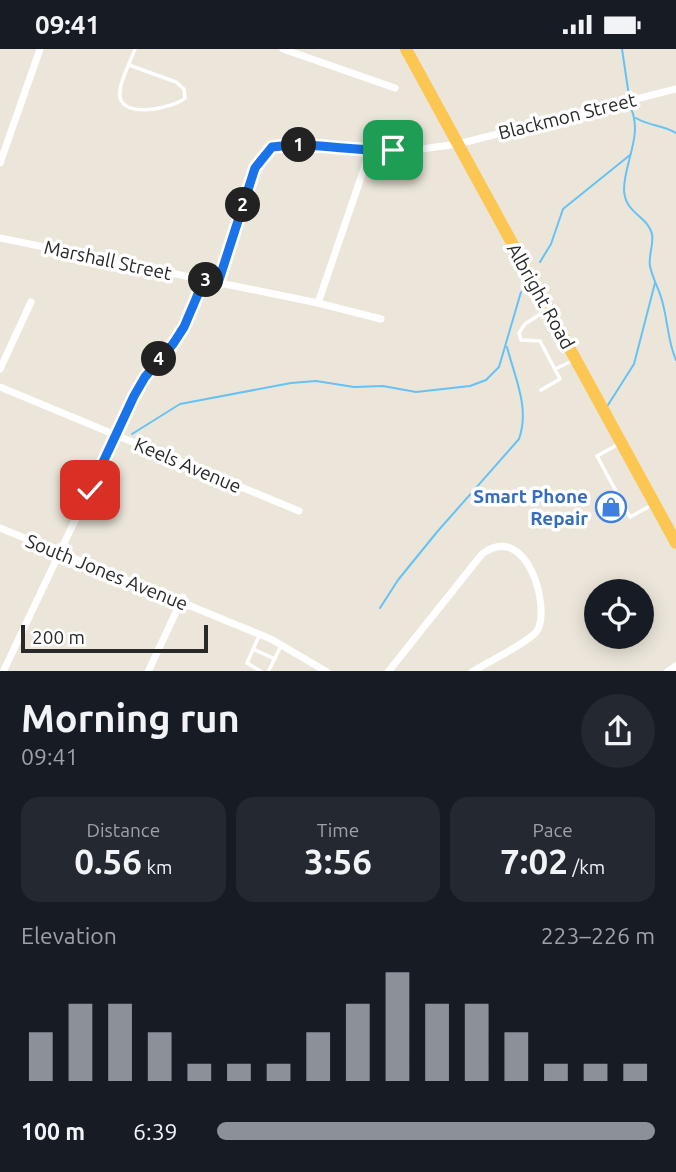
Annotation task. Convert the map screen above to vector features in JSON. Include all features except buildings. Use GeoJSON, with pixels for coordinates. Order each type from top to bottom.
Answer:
{"type":"FeatureCollection","features":[{"type":"Feature","properties":{"kind":"highway","name":"Albright Road"},"geometry":{"type":"LineString","coordinates":[[406,49],[676,543]]}},
{"type":"Feature","properties":{"kind":"street"},"geometry":{"type":"LineString","coordinates":[[0,163],[40,49]]}},
{"type":"Feature","properties":{"kind":"street"},"geometry":{"type":"LineString","coordinates":[[283,49],[395,88]]}},
{"type":"Feature","properties":{"kind":"street","name":"Blackmon Street"},"geometry":{"type":"LineString","coordinates":[[218,283],[255,168],[272,147],[292,144],[370,151],[414,150],[458,144],[676,89]]}},
{"type":"Feature","properties":{"kind":"street"},"geometry":{"type":"LineString","coordinates":[[318,303],[370,151]]}},
{"type":"Feature","properties":{"kind":"street","name":"Marshall Street"},"geometry":{"type":"LineString","coordinates":[[0,238],[318,303],[381,319]]}},
{"type":"Feature","properties":{"kind":"street"},"geometry":{"type":"LineString","coordinates":[[3,671],[145,377],[184,327],[204,280]]}},
{"type":"Feature","properties":{"kind":"street"},"geometry":{"type":"LineString","coordinates":[[0,369],[30,302]]}},
{"type":"Feature","properties":{"kind":"street","name":"Keels Avenue"},"geometry":{"type":"LineString","coordinates":[[0,387],[299,511]]}},
{"type":"Feature","properties":{"kind":"street","name":"South Jones Avenue"},"geometry":{"type":"LineString","coordinates":[[0,528],[181,600],[282,644],[327,671]]}},
{"type":"Feature","properties":{"kind":"street"},"geometry":{"type":"LineString","coordinates":[[388,671],[482,554],[492,548],[510,546],[521,553],[529,567],[541,603],[540,624],[532,635],[472,671]]}},
{"type":"Feature","properties":{"kind":"street"},"geometry":{"type":"LineString","coordinates":[[148,671],[181,600]]}},
{"type":"Feature","properties":{"kind":"street"},"geometry":{"type":"LineString","coordinates":[[667,671],[676,666]]}},
{"type":"Feature","properties":{"kind":"lane"},"geometry":{"type":"LineString","coordinates":[[129,65],[176,82],[184,89],[184,97],[178,103],[151,110],[126,105],[120,94],[129,65],[135,49]]}},
{"type":"Feature","properties":{"kind":"lane"},"geometry":{"type":"LineString","coordinates":[[541,390],[560,379],[540,341],[524,341],[520,337],[520,330],[548,309]]}},
{"type":"Feature","properties":{"kind":"lane"},"geometry":{"type":"LineString","coordinates":[[555,369],[575,359]]}},
{"type":"Feature","properties":{"kind":"lane"},"geometry":{"type":"LineString","coordinates":[[621,443],[597,456],[630,517],[654,504]]}},
{"type":"Feature","properties":{"kind":"lane"},"geometry":{"type":"LineString","coordinates":[[259,634],[247,663],[262,671]]}},
{"type":"Feature","properties":{"kind":"lane"},"geometry":{"type":"LineString","coordinates":[[268,671],[282,644]]}},
{"type":"Feature","properties":{"kind":"lane"},"geometry":{"type":"LineString","coordinates":[[253,649],[275,659]]}},
{"type":"Feature","properties":{"kind":"waterway"},"geometry":{"type":"LineString","coordinates":[[622,49],[629,96]]}},
{"type":"Feature","properties":{"kind":"waterway"},"geometry":{"type":"LineString","coordinates":[[630,106],[635,127],[625,179],[625,198],[652,234],[650,266],[660,293],[676,360]]}},
{"type":"Feature","properties":{"kind":"waterway"},"geometry":{"type":"LineString","coordinates":[[636,118],[676,133]]}},
{"type":"Feature","properties":{"kind":"waterway"},"geometry":{"type":"LineString","coordinates":[[540,262],[551,244],[563,209],[630,155]]}},
{"type":"Feature","properties":{"kind":"waterway"},"geometry":{"type":"LineString","coordinates":[[608,405],[634,364],[655,283]]}},
{"type":"Feature","properties":{"kind":"waterway"},"geometry":{"type":"LineString","coordinates":[[132,434],[180,404],[291,383],[316,381],[354,387],[383,386],[416,392],[470,386],[486,380],[499,367],[521,292]]}},
{"type":"Feature","properties":{"kind":"waterway"},"geometry":{"type":"LineString","coordinates":[[380,608],[398,580],[437,532],[519,439],[522,404],[507,347]]}},
{"type":"Feature","properties":{"kind":"place","name":"Smart Phone Repair"},"geometry":{"type":"Point","coordinates":[611,507]}},
{"type":"Feature","properties":{"kind":"route"},"geometry":{"type":"LineString","coordinates":[[90,490],[134,396],[145,377],[184,327],[204,280],[218,283],[255,168],[272,147],[292,144],[370,151],[393,150]]}}]}
